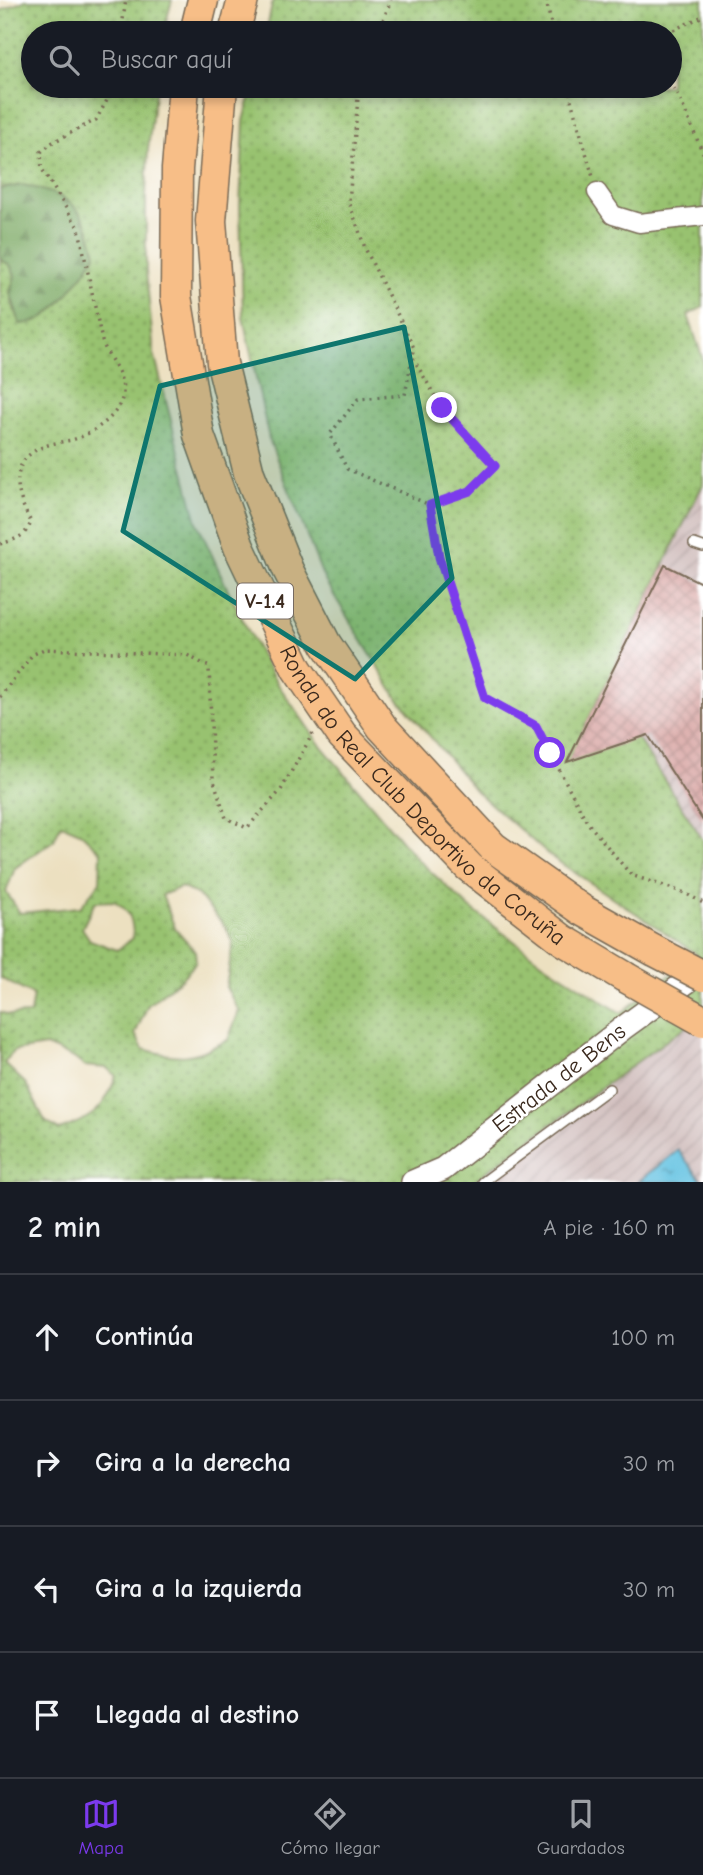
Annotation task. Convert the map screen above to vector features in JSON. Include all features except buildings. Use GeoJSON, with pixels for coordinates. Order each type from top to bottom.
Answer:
{"type":"FeatureCollection","features":[{"type":"Feature","properties":{"kind":"highway"},"geometry":{"type":"LineString","coordinates":[[198,21],[203,0]]}},
{"type":"Feature","properties":{"kind":"highway"},"geometry":{"type":"LineString","coordinates":[[237,21],[243,0]]}},
{"type":"Feature","properties":{"kind":"highway","name":"Ronda do Real Club Deportivo da Coruña"},"geometry":{"type":"LineString","coordinates":[[183,98],[177,169],[176,296],[200,435],[239,547],[298,669],[342,735],[469,867],[563,940],[703,1021]]}},
{"type":"Feature","properties":{"kind":"highway","name":"Ronda do Real Club Deportivo da Coruña"},"geometry":{"type":"LineString","coordinates":[[221,98],[211,221],[222,363],[249,473],[288,570],[326,644],[382,727],[493,847],[582,910],[703,976]]}},
{"type":"Feature","properties":{"kind":"street"},"geometry":{"type":"LineString","coordinates":[[597,192],[613,215],[639,223],[703,216]]}},
{"type":"Feature","properties":{"kind":"street","name":"Estrada de Bens"},"geometry":{"type":"LineString","coordinates":[[414,1182],[443,1169],[623,1028],[703,970]]}},
{"type":"Feature","properties":{"kind":"lane"},"geometry":{"type":"LineString","coordinates":[[483,1182],[609,1089]]}},
{"type":"Feature","properties":{"kind":"path"},"geometry":{"type":"LineString","coordinates":[[123,21],[126,0]]}},
{"type":"Feature","properties":{"kind":"path"},"geometry":{"type":"LineString","coordinates":[[382,21],[391,0]]}},
{"type":"Feature","properties":{"kind":"path"},"geometry":{"type":"LineString","coordinates":[[545,0],[550,21]]}},
{"type":"Feature","properties":{"kind":"path"},"geometry":{"type":"LineString","coordinates":[[682,26],[703,16]]}},
{"type":"Feature","properties":{"kind":"path"},"geometry":{"type":"LineString","coordinates":[[0,544],[19,539],[29,529],[31,522],[18,494],[18,476],[25,459],[37,449],[90,432],[117,409],[123,393],[121,374],[108,356],[102,341],[79,229],[42,169],[41,152],[53,142],[96,120],[109,98]]}},
{"type":"Feature","properties":{"kind":"path"},"geometry":{"type":"LineString","coordinates":[[358,98],[349,202],[365,248],[414,348],[412,356],[405,395],[358,399],[330,433],[347,469],[430,505],[470,491],[495,466],[442,408],[412,356]]}},
{"type":"Feature","properties":{"kind":"path"},"geometry":{"type":"LineString","coordinates":[[570,98],[597,192]]}},
{"type":"Feature","properties":{"kind":"path"},"geometry":{"type":"LineString","coordinates":[[680,98],[703,153]]}},
{"type":"Feature","properties":{"kind":"path"},"geometry":{"type":"LineString","coordinates":[[430,505],[439,557],[485,698],[536,726],[587,822],[631,876],[685,893],[703,903]]}},
{"type":"Feature","properties":{"kind":"path"},"geometry":{"type":"LineString","coordinates":[[0,697],[32,655],[44,649],[187,655],[209,667],[213,778],[226,818],[247,828],[281,790],[313,733],[331,719]]}},
{"type":"Feature","properties":{"kind":"highlighted area"},"geometry":{"type":"Polygon","coordinates":[[[404,327],[452,578],[355,679],[123,531],[160,386],[404,327]]]}},
{"type":"Feature","properties":{"kind":"shaded area"},"geometry":{"type":"Polygon","coordinates":[[[703,484],[703,840],[637,739],[567,762],[703,484]]]}},
{"type":"Feature","properties":{"kind":"shaded area"},"geometry":{"type":"Polygon","coordinates":[[[703,1014],[703,1182],[472,1182],[703,1014]]]}},
{"type":"Feature","properties":{"kind":"green space"},"geometry":{"type":"Polygon","coordinates":[[[26,0],[172,0],[166,21],[21,21],[21,98],[154,98],[146,195],[146,271],[154,354],[197,522],[261,656],[279,686],[318,742],[416,858],[470,908],[543,963],[621,1013],[697,954],[550,856],[476,791],[396,696],[324,579],[269,439],[243,317],[240,206],[244,121],[250,98],[682,98],[682,21],[269,21],[273,0],[703,0],[703,307],[688,315],[703,360],[703,484],[568,761],[637,738],[703,840],[703,1014],[472,1182],[0,1182],[0,1012],[9,1015],[30,1014],[33,995],[0,978],[0,259],[10,265],[15,276],[10,292],[15,312],[23,185],[0,189],[0,11],[26,0]],[[61,824],[54,840],[15,868],[6,892],[20,913],[80,907],[100,882],[101,852],[80,832],[61,824]],[[181,887],[162,895],[175,928],[195,951],[196,962],[182,978],[148,1005],[135,1034],[143,1049],[177,1056],[196,1054],[228,1040],[239,1011],[226,987],[233,943],[226,927],[198,895],[181,887]],[[114,901],[95,902],[82,928],[90,940],[117,950],[133,938],[130,916],[114,901]],[[46,1046],[14,1051],[4,1063],[26,1084],[45,1121],[59,1130],[95,1112],[107,1098],[116,1076],[107,1068],[84,1066],[74,1058],[46,1046]]]}},
{"type":"Feature","properties":{"kind":"green space"},"geometry":{"type":"Polygon","coordinates":[[[23,185],[53,194],[73,205],[86,224],[96,254],[78,281],[53,310],[37,321],[20,324],[10,292],[15,276],[10,265],[0,259],[0,189],[23,185]]]}},
{"type":"Feature","properties":{"kind":"water"},"geometry":{"type":"Polygon","coordinates":[[[678,1150],[703,1182],[638,1182],[678,1150]]]}},
{"type":"Feature","properties":{"kind":"route"},"geometry":{"type":"LineString","coordinates":[[442,408],[495,466],[470,491],[430,505],[439,557],[485,698],[536,726],[550,753]]}}]}
